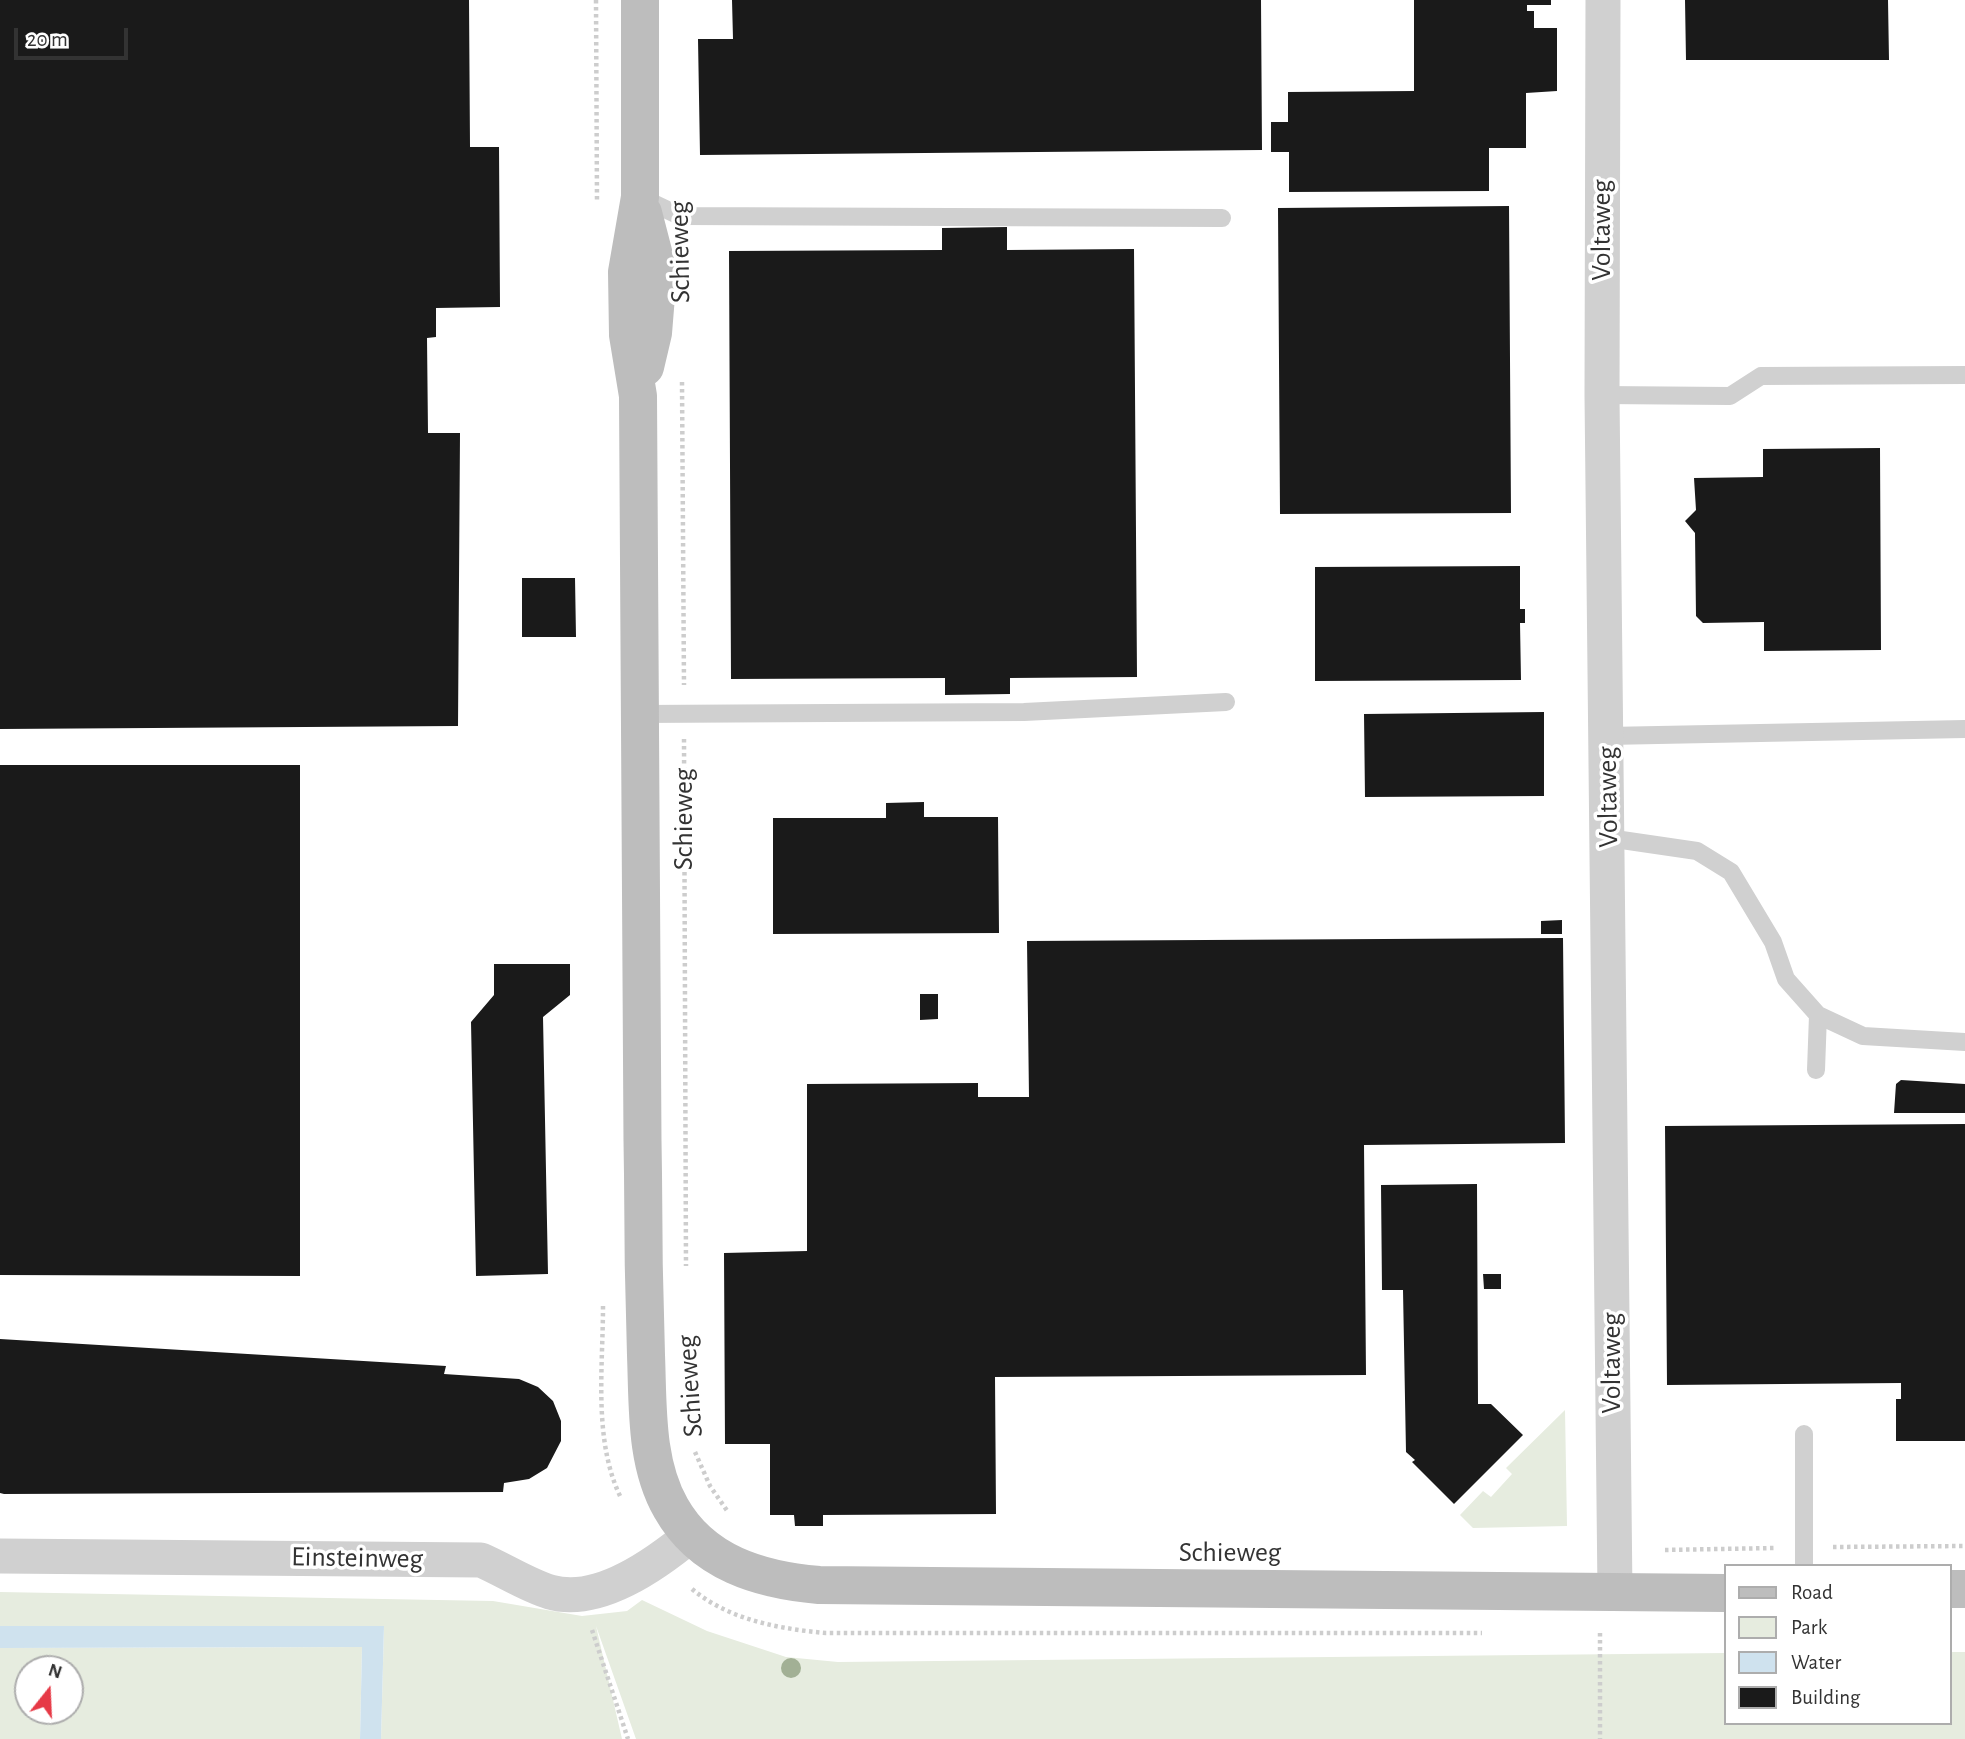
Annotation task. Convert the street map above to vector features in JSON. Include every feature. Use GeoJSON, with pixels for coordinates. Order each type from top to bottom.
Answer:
{"type":"FeatureCollection","features":[{"type":"Feature","properties":{"kind":"street","name":"Schieweg"},"geometry":{"type":"LineString","coordinates":[[640,0],[640,197],[627,272],[628,335],[638,396],[638,714],[648,1405],[653,1460],[670,1506],[691,1535],[737,1568],[776,1581],[819,1585],[1724,1593]]}},
{"type":"Feature","properties":{"kind":"street","name":"Voltaweg"},"geometry":{"type":"LineString","coordinates":[[1603,0],[1602,395],[1615,1593]]}},
{"type":"Feature","properties":{"kind":"street"},"geometry":{"type":"LineString","coordinates":[[583,1596],[658,1562],[691,1535]]}},
{"type":"Feature","properties":{"kind":"street","name":"Einsteinweg"},"geometry":{"type":"LineString","coordinates":[[0,1556],[481,1560],[551,1592],[583,1596]]}},
{"type":"Feature","properties":{"kind":"lane"},"geometry":{"type":"LineString","coordinates":[[640,197],[680,216],[1222,218]]}},
{"type":"Feature","properties":{"kind":"lane"},"geometry":{"type":"LineString","coordinates":[[1602,395],[1730,396],[1761,376],[1965,375]]}},
{"type":"Feature","properties":{"kind":"lane"},"geometry":{"type":"LineString","coordinates":[[638,714],[1024,712],[1226,702]]}},
{"type":"Feature","properties":{"kind":"lane"},"geometry":{"type":"LineString","coordinates":[[1607,736],[1965,729]]}},
{"type":"Feature","properties":{"kind":"lane"},"geometry":{"type":"LineString","coordinates":[[1608,838],[1697,851],[1731,872],[1773,942],[1786,979],[1818,1015],[1863,1036],[1965,1042]]}},
{"type":"Feature","properties":{"kind":"lane"},"geometry":{"type":"LineString","coordinates":[[1816,1070],[1818,1015]]}},
{"type":"Feature","properties":{"kind":"lane"},"geometry":{"type":"LineString","coordinates":[[1804,1434],[1804,1564]]}},
{"type":"Feature","properties":{"kind":"path"},"geometry":{"type":"LineString","coordinates":[[597,0],[597,204]]}},
{"type":"Feature","properties":{"kind":"path","name":"Schieweg"},"geometry":{"type":"LineString","coordinates":[[682,379],[686,1278]]}},
{"type":"Feature","properties":{"kind":"path"},"geometry":{"type":"LineString","coordinates":[[603,1302],[604,1439],[612,1480],[623,1501]]}},
{"type":"Feature","properties":{"kind":"path","name":"Schieweg"},"geometry":{"type":"LineString","coordinates":[[693,1445],[710,1486],[732,1518]]}},
{"type":"Feature","properties":{"kind":"path"},"geometry":{"type":"LineString","coordinates":[[1614,1552],[1965,1546]]}},
{"type":"Feature","properties":{"kind":"path"},"geometry":{"type":"LineString","coordinates":[[658,1562],[700,1596],[738,1615],[782,1629],[826,1633],[1489,1633]]}},
{"type":"Feature","properties":{"kind":"path"},"geometry":{"type":"LineString","coordinates":[[583,1596],[603,1669],[628,1739]]}},
{"type":"Feature","properties":{"kind":"path"},"geometry":{"type":"LineString","coordinates":[[1586,1633],[1608,1633]]}},
{"type":"Feature","properties":{"kind":"path"},"geometry":{"type":"LineString","coordinates":[[1600,1633],[1600,1739]]}},
{"type":"Feature","properties":{"kind":"green space"},"geometry":{"type":"Polygon","coordinates":[[[1565,1410],[1567,1526],[1473,1528],[1460,1515],[1483,1491],[1491,1497],[1512,1474],[1506,1468],[1565,1410]]]}},
{"type":"Feature","properties":{"kind":"green space"},"geometry":{"type":"Polygon","coordinates":[[[0,1592],[493,1601],[582,1616],[627,1611],[642,1600],[707,1631],[786,1657],[838,1662],[1724,1653],[1724,1725],[1951,1725],[1951,1652],[1965,1652],[1965,1739],[636,1739],[596,1626],[622,1739],[381,1739],[384,1626],[0,1626],[0,1592]]]}},
{"type":"Feature","properties":{"kind":"green space"},"geometry":{"type":"Polygon","coordinates":[[[362,1647],[360,1739],[0,1739],[0,1648],[362,1647]]]}},
{"type":"Feature","properties":{"kind":"water"},"geometry":{"type":"Polygon","coordinates":[[[0,1626],[384,1626],[381,1739],[360,1739],[362,1647],[0,1648],[0,1626]]]}},
{"type":"Feature","properties":{"kind":"building"},"geometry":{"type":"Polygon","coordinates":[[[0,0],[469,0],[470,147],[499,147],[500,307],[436,308],[436,337],[427,338],[428,433],[460,433],[458,726],[0,729],[0,0]]]}},
{"type":"Feature","properties":{"kind":"building"},"geometry":{"type":"Polygon","coordinates":[[[732,0],[1261,0],[1262,150],[700,155],[698,39],[733,39],[732,0]]]}},
{"type":"Feature","properties":{"kind":"building"},"geometry":{"type":"Polygon","coordinates":[[[1414,0],[1551,0],[1551,5],[1527,5],[1527,11],[1534,11],[1534,28],[1557,28],[1557,91],[1526,93],[1526,148],[1489,148],[1489,191],[1289,192],[1289,152],[1271,152],[1271,122],[1288,122],[1288,92],[1414,91],[1414,0]]]}},
{"type":"Feature","properties":{"kind":"building"},"geometry":{"type":"Polygon","coordinates":[[[1685,0],[1888,0],[1889,60],[1686,60],[1685,0]]]}},
{"type":"Feature","properties":{"kind":"building"},"geometry":{"type":"Polygon","coordinates":[[[1509,206],[1511,513],[1280,514],[1278,208],[1509,206]]]}},
{"type":"Feature","properties":{"kind":"building"},"geometry":{"type":"Polygon","coordinates":[[[1007,227],[1007,250],[1134,249],[1137,677],[1010,678],[1010,694],[945,695],[945,678],[731,679],[729,251],[942,250],[942,228],[1007,227]]]}},
{"type":"Feature","properties":{"kind":"building"},"geometry":{"type":"Polygon","coordinates":[[[1880,448],[1881,650],[1764,651],[1764,622],[1703,623],[1696,616],[1695,533],[1685,521],[1696,510],[1694,478],[1763,477],[1763,449],[1880,448]]]}},
{"type":"Feature","properties":{"kind":"building"},"geometry":{"type":"Polygon","coordinates":[[[1520,566],[1520,609],[1525,609],[1525,623],[1520,623],[1521,680],[1315,681],[1315,567],[1520,566]]]}},
{"type":"Feature","properties":{"kind":"building"},"geometry":{"type":"Polygon","coordinates":[[[522,578],[575,578],[576,637],[522,637],[522,578]]]}},
{"type":"Feature","properties":{"kind":"building"},"geometry":{"type":"Polygon","coordinates":[[[1544,712],[1544,796],[1365,797],[1364,714],[1544,712]]]}},
{"type":"Feature","properties":{"kind":"building"},"geometry":{"type":"Polygon","coordinates":[[[0,765],[300,765],[300,1276],[0,1275],[0,765]]]}},
{"type":"Feature","properties":{"kind":"building"},"geometry":{"type":"Polygon","coordinates":[[[924,802],[924,817],[998,817],[999,933],[773,934],[773,818],[886,818],[886,803],[924,802]]]}},
{"type":"Feature","properties":{"kind":"building"},"geometry":{"type":"Polygon","coordinates":[[[1562,920],[1562,934],[1541,934],[1541,921],[1562,920]]]}},
{"type":"Feature","properties":{"kind":"building"},"geometry":{"type":"Polygon","coordinates":[[[1563,938],[1565,1143],[1364,1145],[1366,1375],[995,1377],[996,1514],[823,1515],[823,1526],[795,1526],[794,1515],[770,1515],[770,1444],[725,1444],[724,1253],[807,1251],[807,1084],[978,1083],[978,1097],[1029,1097],[1027,941],[1563,938]]]}},
{"type":"Feature","properties":{"kind":"building"},"geometry":{"type":"Polygon","coordinates":[[[494,964],[570,964],[570,995],[543,1017],[548,1274],[476,1276],[471,1022],[494,995],[494,964]]]}},
{"type":"Feature","properties":{"kind":"building"},"geometry":{"type":"Polygon","coordinates":[[[920,994],[938,994],[938,1019],[920,1020],[920,994]]]}},
{"type":"Feature","properties":{"kind":"building"},"geometry":{"type":"Polygon","coordinates":[[[1901,1080],[1965,1084],[1965,1113],[1894,1113],[1896,1084],[1901,1080]]]}},
{"type":"Feature","properties":{"kind":"building"},"geometry":{"type":"Polygon","coordinates":[[[1965,1124],[1965,1441],[1896,1441],[1896,1399],[1901,1399],[1901,1383],[1667,1385],[1665,1126],[1965,1124]]]}},
{"type":"Feature","properties":{"kind":"building"},"geometry":{"type":"Polygon","coordinates":[[[1477,1184],[1478,1404],[1491,1404],[1523,1435],[1454,1504],[1412,1462],[1415,1460],[1406,1452],[1403,1290],[1382,1290],[1381,1185],[1477,1184]]]}},
{"type":"Feature","properties":{"kind":"building"},"geometry":{"type":"Polygon","coordinates":[[[1483,1274],[1501,1274],[1501,1289],[1484,1289],[1483,1274]]]}},
{"type":"Feature","properties":{"kind":"building"},"geometry":{"type":"Polygon","coordinates":[[[0,1339],[446,1366],[444,1374],[519,1379],[538,1387],[553,1401],[561,1421],[561,1441],[547,1468],[529,1479],[504,1483],[503,1492],[4,1494],[0,1493],[0,1339]]]}}]}
